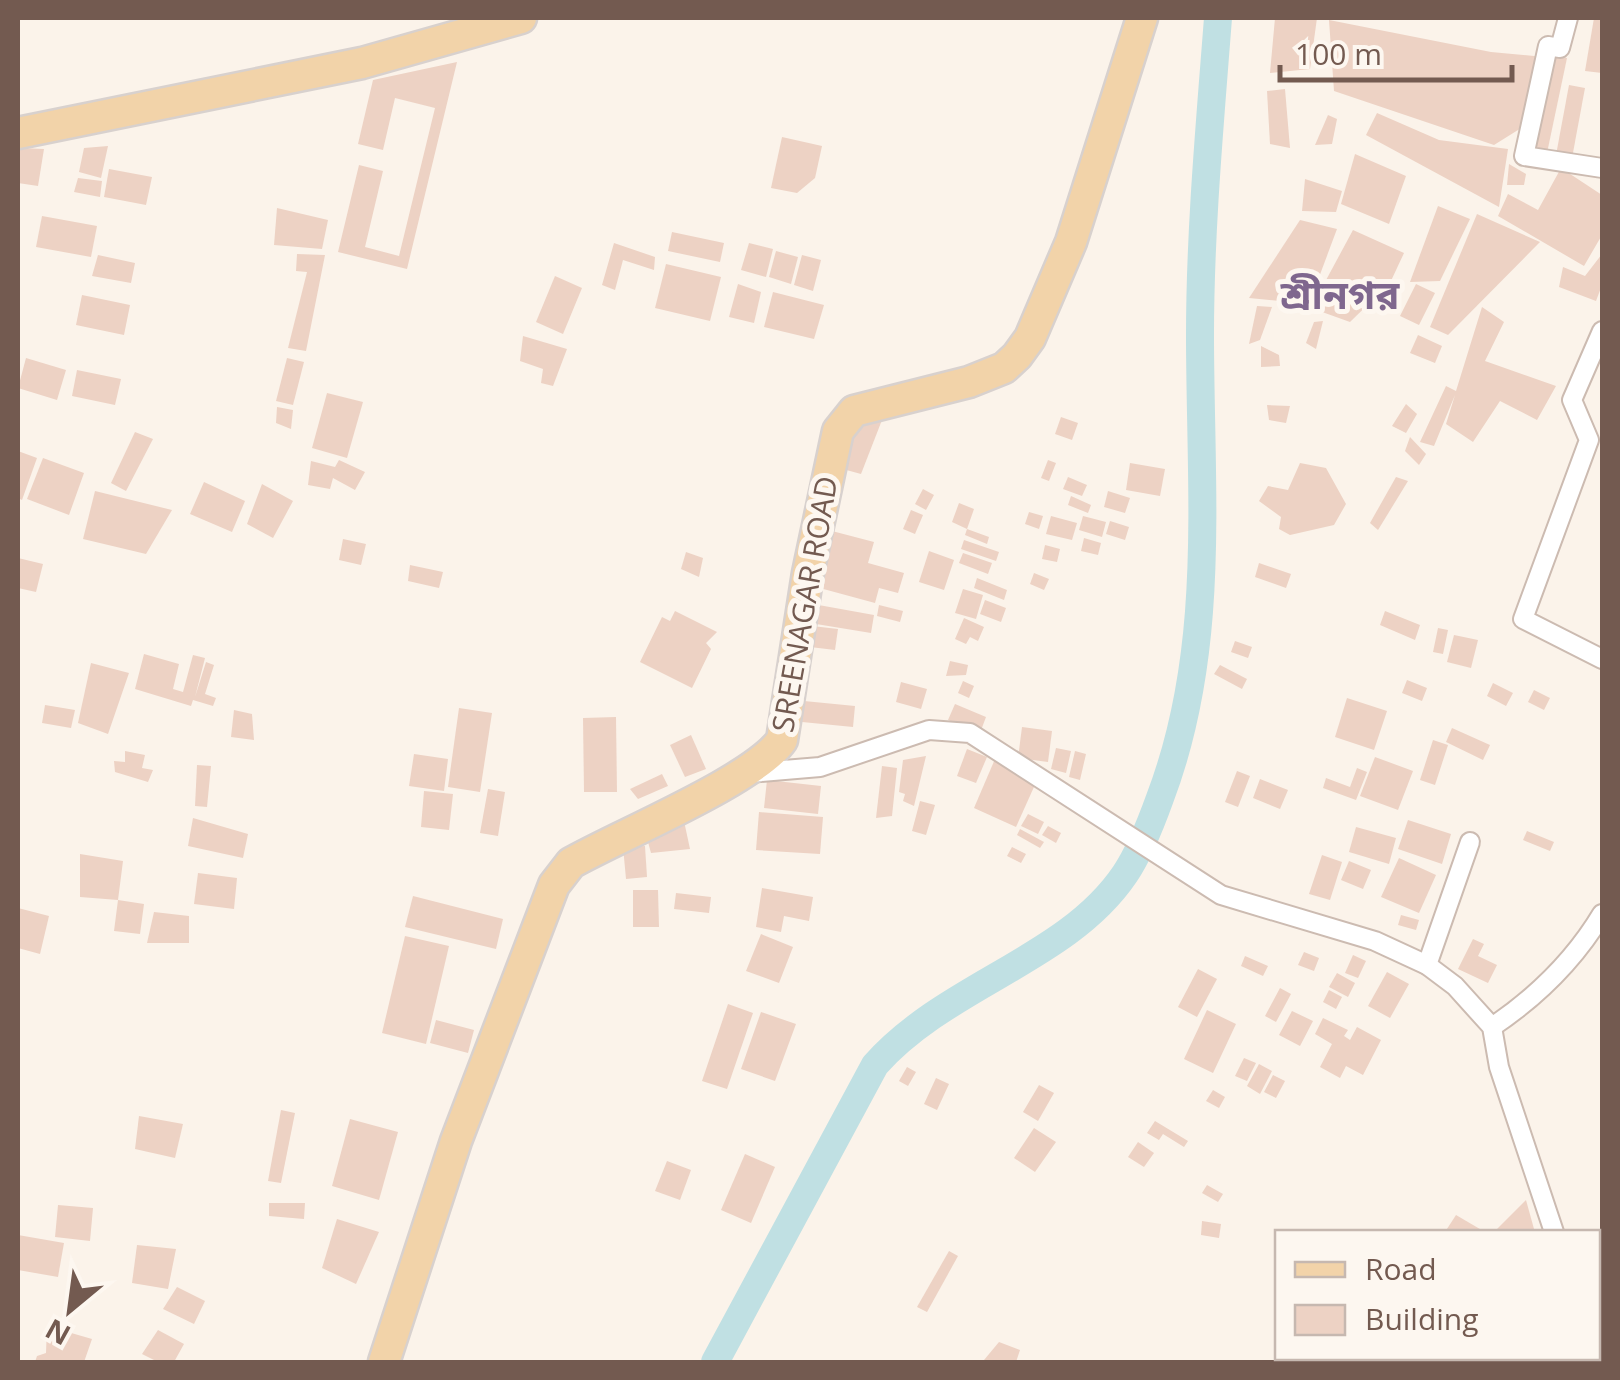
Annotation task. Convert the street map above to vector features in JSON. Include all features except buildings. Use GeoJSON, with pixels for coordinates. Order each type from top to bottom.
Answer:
{"type":"FeatureCollection","features":[{"type":"Feature","properties":{"kind":"main road"},"geometry":{"type":"LineString","coordinates":[[18,133],[362,63],[522,18]]}},
{"type":"Feature","properties":{"kind":"main road","name":"SREENAGAR ROAD"},"geometry":{"type":"LineString","coordinates":[[384,1362],[456,1141],[562,872],[630,830],[746,773],[774,753],[786,727],[808,573],[838,431],[854,411],[969,382],[1004,368],[1017,356],[1030,338],[1071,242],[1142,18]]}},
{"type":"Feature","properties":{"kind":"street"},"geometry":{"type":"LineString","coordinates":[[1568,18],[1560,48],[1548,46],[1524,156],[1602,168]]}},
{"type":"Feature","properties":{"kind":"street"},"geometry":{"type":"LineString","coordinates":[[1602,331],[1572,400],[1588,440],[1524,619],[1602,659]]}},
{"type":"Feature","properties":{"kind":"street"},"geometry":{"type":"LineString","coordinates":[[746,773],[820,767],[929,730],[970,733],[1221,895],[1375,941],[1427,965],[1454,986],[1492,1027],[1500,1067],[1553,1230]]}},
{"type":"Feature","properties":{"kind":"street"},"geometry":{"type":"LineString","coordinates":[[1427,965],[1470,842]]}},
{"type":"Feature","properties":{"kind":"street"},"geometry":{"type":"LineString","coordinates":[[1492,1027],[1533,996],[1589,936],[1602,914]]}},
{"type":"Feature","properties":{"kind":"waterway"},"geometry":{"type":"LineString","coordinates":[[715,1362],[875,1065],[936,1013],[1039,951],[1101,904],[1125,874],[1157,808],[1178,741],[1198,627],[1202,256],[1218,18]]}},
{"type":"Feature","properties":{"kind":"district","name":"শ্রীনগর"},"geometry":{"type":"Point","coordinates":[1340,293]}}]}
